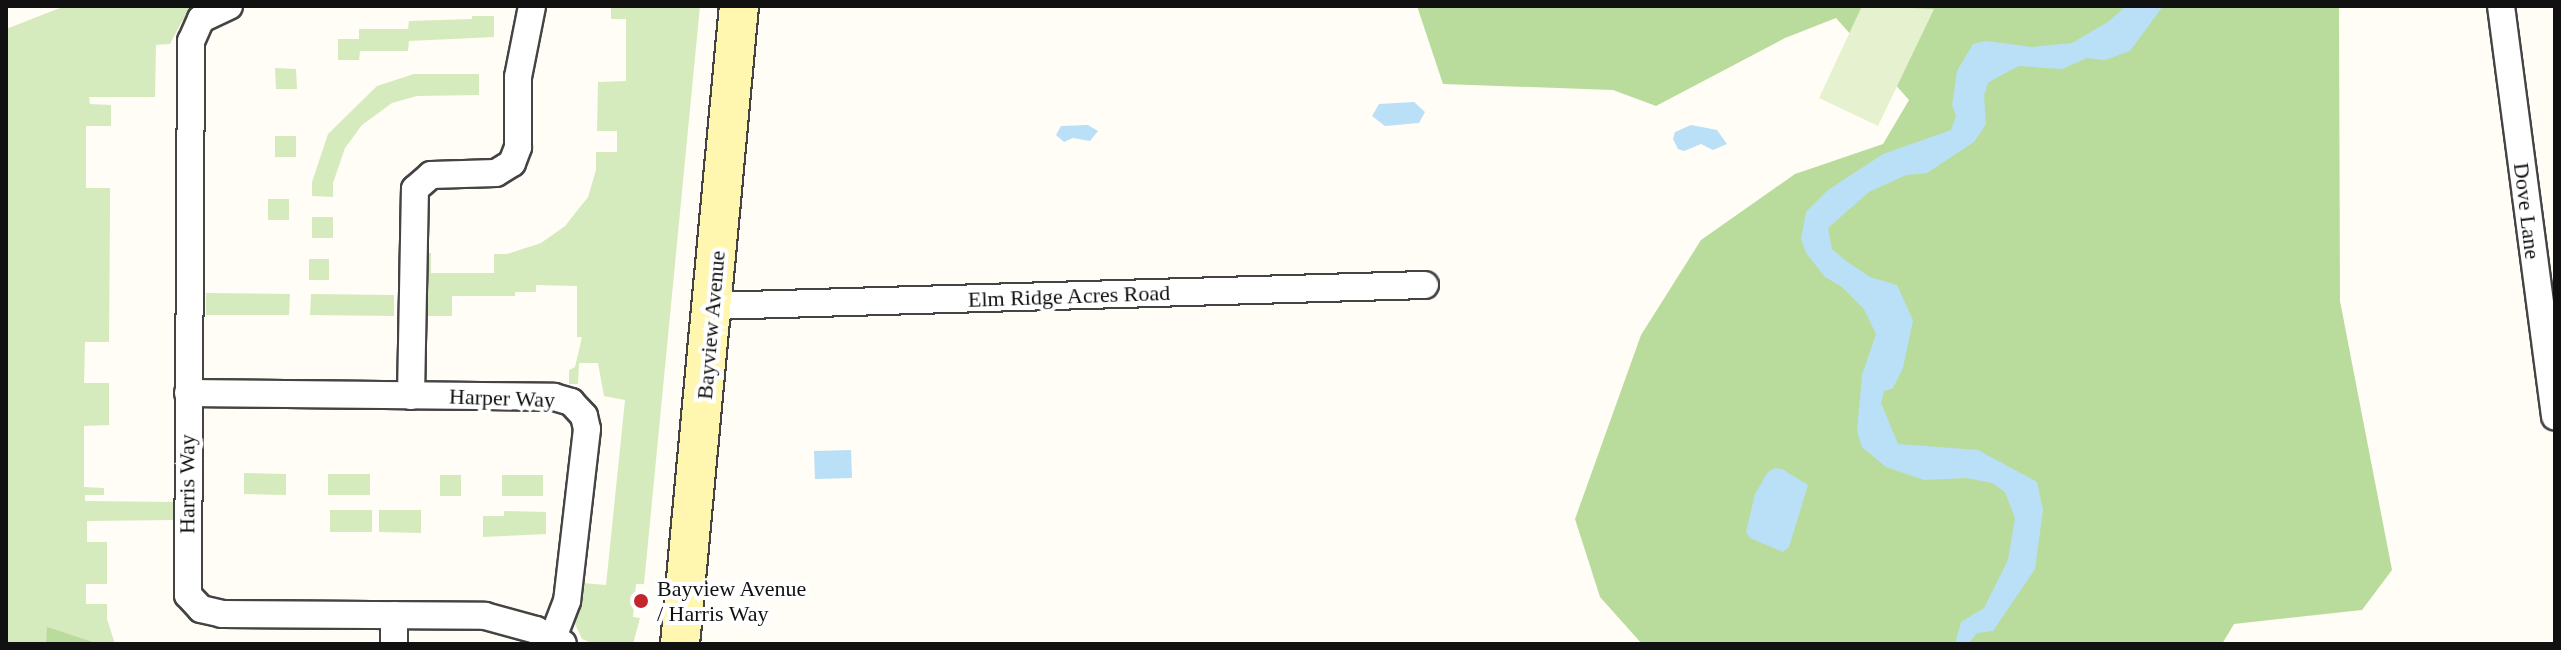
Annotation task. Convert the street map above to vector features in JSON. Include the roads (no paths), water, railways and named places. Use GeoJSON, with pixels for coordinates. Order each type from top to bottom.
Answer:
{"type":"FeatureCollection","features":[{"type":"Feature","properties":{"kind":"main road","name":"Bayview Avenue"},"geometry":{"type":"LineString","coordinates":[[680,644],[739,6]]}},
{"type":"Feature","properties":{"kind":"street","name":"Harris Way"},"geometry":{"type":"LineString","coordinates":[[229,6],[201,19],[191,41],[188,595],[196,605],[222,614],[495,618],[558,641]]}},
{"type":"Feature","properties":{"kind":"street"},"geometry":{"type":"LineString","coordinates":[[411,396],[415,189],[431,175],[496,173],[515,158],[518,77],[532,6]]}},
{"type":"Feature","properties":{"kind":"street","name":"Dove Lane"},"geometry":{"type":"LineString","coordinates":[[2501,6],[2555,416]]}},
{"type":"Feature","properties":{"kind":"street","name":"Elm Ridge Acres Road"},"geometry":{"type":"LineString","coordinates":[[713,306],[1425,285]]}},
{"type":"Feature","properties":{"kind":"street","name":"Harper Way"},"geometry":{"type":"LineString","coordinates":[[188,393],[554,397],[571,402],[584,416],[586,438],[570,582],[558,641]]}},
{"type":"Feature","properties":{"kind":"street"},"geometry":{"type":"LineString","coordinates":[[394,615],[394,644]]}},
{"type":"Feature","properties":{"kind":"water"},"geometry":{"type":"Polygon","coordinates":[[[2126,6],[2163,6],[2130,51],[2105,60],[2087,58],[2062,69],[2019,66],[1996,78],[1988,83],[1984,95],[1986,124],[1974,142],[1927,173],[1906,175],[1869,192],[1828,228],[1832,249],[1846,261],[1870,277],[1897,285],[1913,320],[1903,368],[1893,388],[1884,391],[1881,403],[1898,444],[1978,450],[2037,482],[2043,510],[2035,569],[1993,631],[1977,633],[1968,644],[1955,644],[1961,622],[1984,608],[2008,560],[2015,518],[2005,492],[1992,483],[1966,478],[1924,480],[1886,467],[1862,447],[1857,431],[1862,375],[1876,334],[1864,309],[1842,287],[1825,277],[1806,253],[1801,239],[1806,212],[1828,190],[1883,154],[1951,130],[1956,115],[1952,106],[1957,71],[1973,44],[1986,41],[2032,47],[2072,43],[2108,22],[2126,6]]]}},
{"type":"Feature","properties":{"kind":"water"},"geometry":{"type":"Polygon","coordinates":[[[1414,102],[1425,112],[1419,123],[1385,126],[1372,116],[1379,104],[1414,102]]]}},
{"type":"Feature","properties":{"kind":"water"},"geometry":{"type":"Polygon","coordinates":[[[1088,125],[1098,131],[1090,141],[1073,138],[1064,142],[1056,135],[1061,126],[1088,125]]]}},
{"type":"Feature","properties":{"kind":"water"},"geometry":{"type":"Polygon","coordinates":[[[1691,125],[1717,130],[1727,144],[1713,150],[1701,144],[1684,151],[1678,149],[1673,139],[1675,132],[1691,125]]]}},
{"type":"Feature","properties":{"kind":"water"},"geometry":{"type":"Polygon","coordinates":[[[851,450],[852,478],[815,479],[814,451],[851,450]]]}},
{"type":"Feature","properties":{"kind":"water"},"geometry":{"type":"Polygon","coordinates":[[[1775,468],[1808,485],[1789,547],[1783,552],[1750,538],[1746,532],[1755,494],[1768,472],[1775,468]]]}},
{"type":"Feature","properties":{"kind":"place","name":"Bayview Avenue / Harris Way"},"geometry":{"type":"Point","coordinates":[641,601]}}]}
